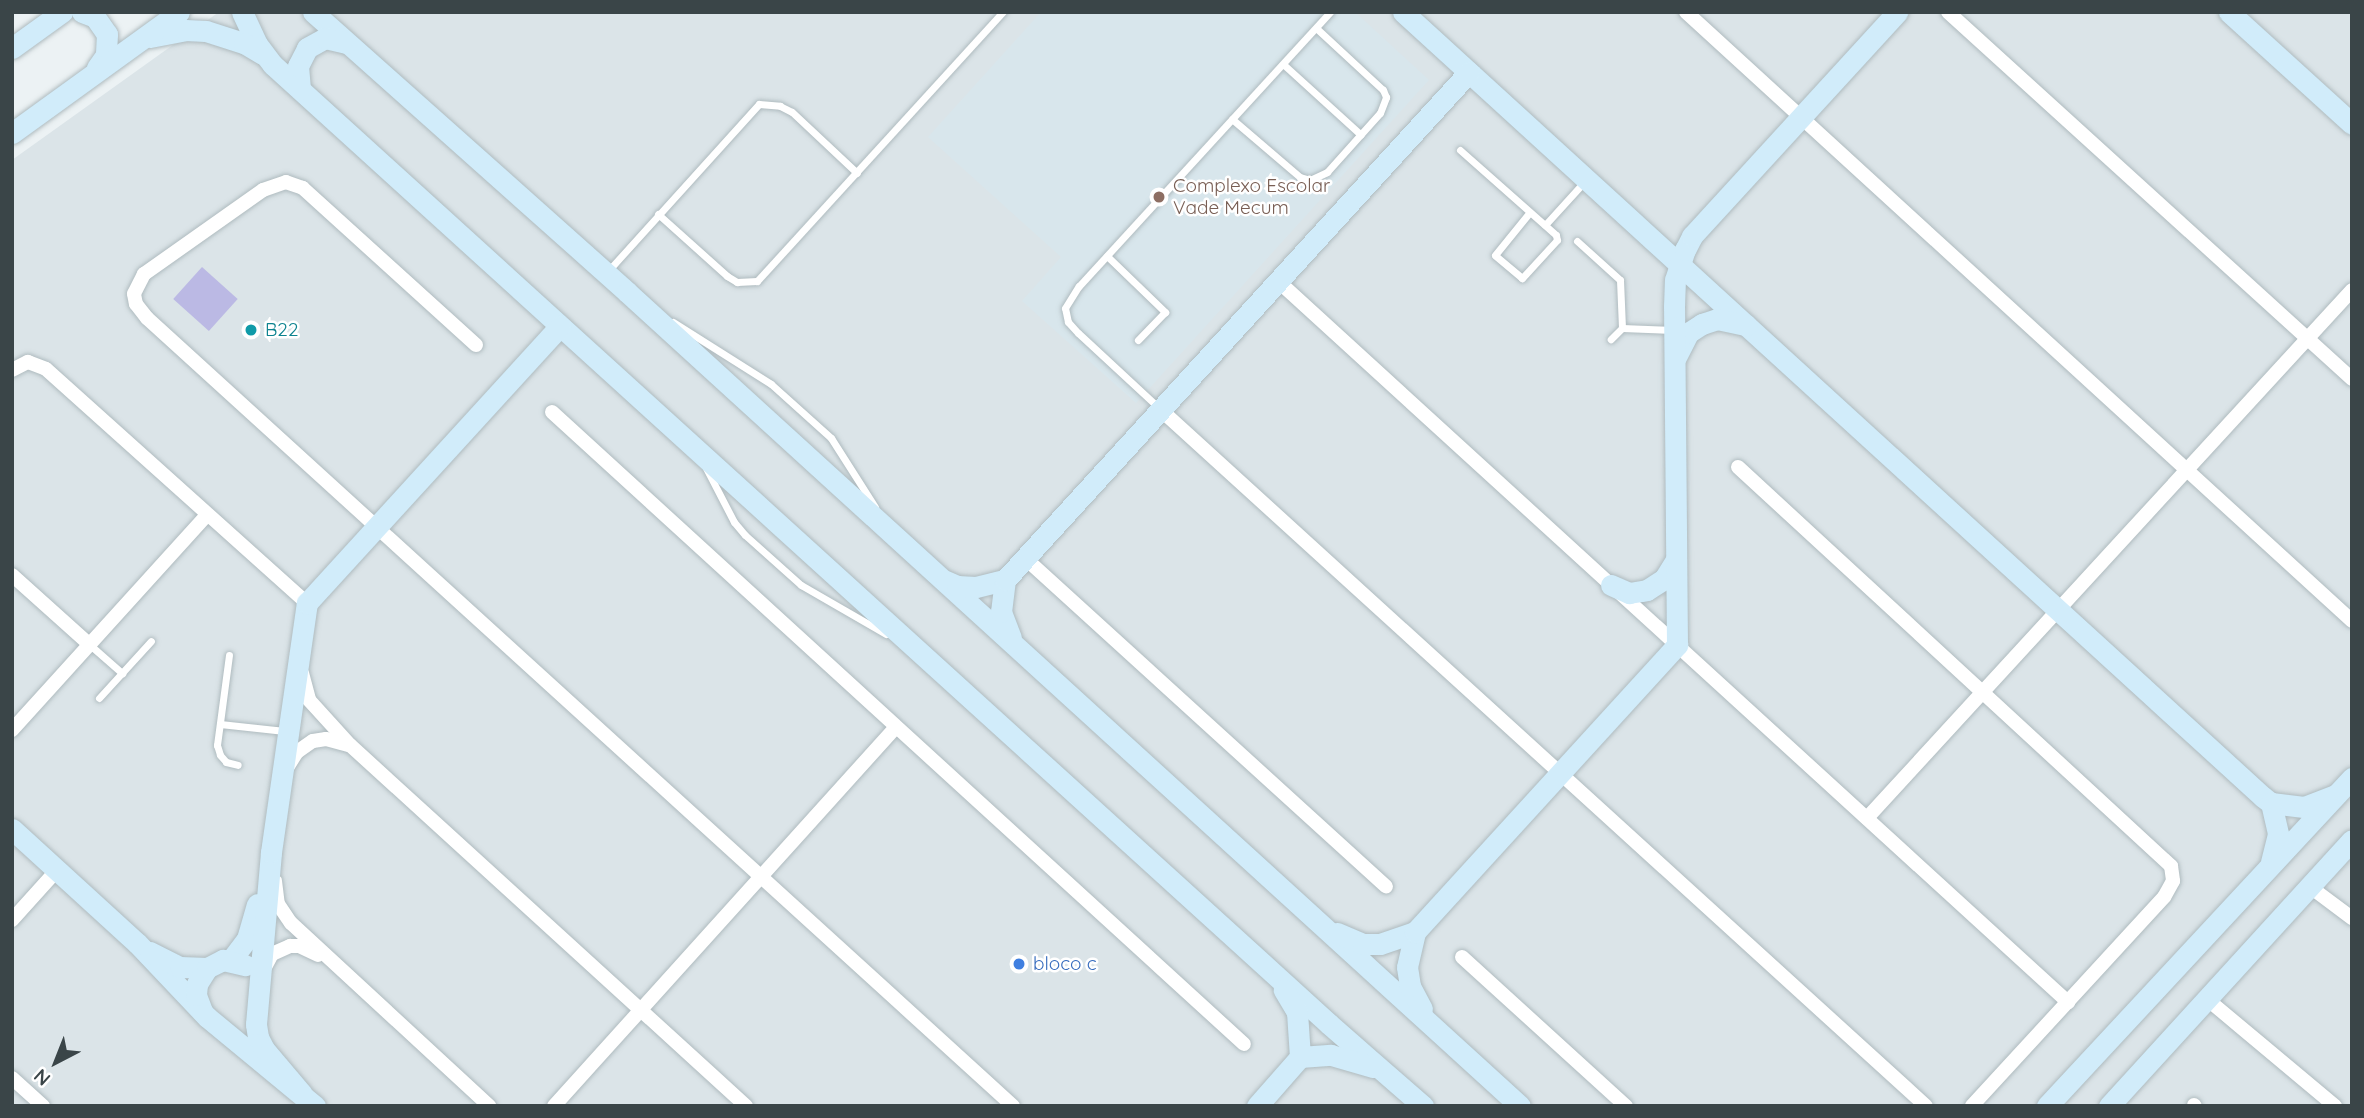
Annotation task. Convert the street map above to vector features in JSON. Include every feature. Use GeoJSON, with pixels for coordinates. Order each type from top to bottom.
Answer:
{"type":"FeatureCollection","features":[{"type":"Feature","properties":{"kind":"street"},"geometry":{"type":"LineString","coordinates":[[82,12],[94,17],[107,34],[106,55],[94,72]]}},
{"type":"Feature","properties":{"kind":"street"},"geometry":{"type":"LineString","coordinates":[[12,133],[179,12]]}},
{"type":"Feature","properties":{"kind":"street"},"geometry":{"type":"LineString","coordinates":[[243,12],[257,44],[273,65]]}},
{"type":"Feature","properties":{"kind":"street"},"geometry":{"type":"LineString","coordinates":[[313,12],[627,292],[1520,1106]]}},
{"type":"Feature","properties":{"kind":"street"},"geometry":{"type":"LineString","coordinates":[[326,12],[346,43]]}},
{"type":"Feature","properties":{"kind":"street"},"geometry":{"type":"LineString","coordinates":[[1403,12],[2271,803],[2278,834],[2276,853],[2268,868]]}},
{"type":"Feature","properties":{"kind":"street"},"geometry":{"type":"LineString","coordinates":[[1686,12],[2352,621]]}},
{"type":"Feature","properties":{"kind":"street"},"geometry":{"type":"LineString","coordinates":[[1321,926],[1363,944],[1380,944],[1415,932],[1677,645],[1674,330],[1675,280],[1680,263],[1692,236],[1897,12]]}},
{"type":"Feature","properties":{"kind":"street"},"geometry":{"type":"LineString","coordinates":[[1948,12],[2352,379]]}},
{"type":"Feature","properties":{"kind":"street"},"geometry":{"type":"LineString","coordinates":[[2229,12],[2352,124]]}},
{"type":"Feature","properties":{"kind":"street"},"geometry":{"type":"LineString","coordinates":[[12,48],[62,14]]}},
{"type":"Feature","properties":{"kind":"street"},"geometry":{"type":"LineString","coordinates":[[129,47],[166,33],[206,31],[244,43],[273,65],[1276,976],[1423,1106]]}},
{"type":"Feature","properties":{"kind":"street"},"geometry":{"type":"LineString","coordinates":[[300,89],[298,66],[307,48],[325,38],[346,43]]}},
{"type":"Feature","properties":{"kind":"street"},"geometry":{"type":"LineString","coordinates":[[944,580],[957,586],[976,587],[1005,580],[1469,72]]}},
{"type":"Feature","properties":{"kind":"street"},"geometry":{"type":"LineString","coordinates":[[476,345],[303,188],[293,183],[280,182],[263,190],[139,279],[134,294],[140,311],[1013,1106]]}},
{"type":"Feature","properties":{"kind":"street"},"geometry":{"type":"LineString","coordinates":[[1278,281],[2068,1002]]}},
{"type":"Feature","properties":{"kind":"street"},"geometry":{"type":"LineString","coordinates":[[1867,818],[2352,289]]}},
{"type":"Feature","properties":{"kind":"street"},"geometry":{"type":"LineString","coordinates":[[1675,363],[1679,347],[1688,333],[1702,324],[1717,319],[1734,320],[1748,326]]}},
{"type":"Feature","properties":{"kind":"street"},"geometry":{"type":"LineString","coordinates":[[309,1100],[264,1049],[258,1037],[258,1007],[271,852],[307,603],[560,326]]}},
{"type":"Feature","properties":{"kind":"street"},"geometry":{"type":"LineString","coordinates":[[12,370],[28,362],[46,369],[307,603]]}},
{"type":"Feature","properties":{"kind":"street"},"geometry":{"type":"LineString","coordinates":[[1161,410],[1926,1106]]}},
{"type":"Feature","properties":{"kind":"street"},"geometry":{"type":"LineString","coordinates":[[552,412],[1244,1044]]}},
{"type":"Feature","properties":{"kind":"street"},"geometry":{"type":"LineString","coordinates":[[1738,467],[2165,857],[2173,871],[2173,881],[2164,897],[1972,1106]]}},
{"type":"Feature","properties":{"kind":"street"},"geometry":{"type":"LineString","coordinates":[[12,730],[207,515]]}},
{"type":"Feature","properties":{"kind":"street"},"geometry":{"type":"LineString","coordinates":[[1025,558],[1385,887]]}},
{"type":"Feature","properties":{"kind":"street"},"geometry":{"type":"LineString","coordinates":[[1611,585],[1629,593],[1647,590],[1664,579],[1676,560]]}},
{"type":"Feature","properties":{"kind":"street"},"geometry":{"type":"LineString","coordinates":[[12,575],[90,645]]}},
{"type":"Feature","properties":{"kind":"street"},"geometry":{"type":"LineString","coordinates":[[1005,580],[1001,612],[1013,643]]}},
{"type":"Feature","properties":{"kind":"street"},"geometry":{"type":"LineString","coordinates":[[299,653],[309,700],[350,745],[746,1106]]}},
{"type":"Feature","properties":{"kind":"street"},"geometry":{"type":"LineString","coordinates":[[554,1106],[896,727]]}},
{"type":"Feature","properties":{"kind":"street"},"geometry":{"type":"LineString","coordinates":[[282,775],[297,752],[313,741],[326,739],[350,745]]}},
{"type":"Feature","properties":{"kind":"street"},"geometry":{"type":"LineString","coordinates":[[2047,1106],[2352,778]]}},
{"type":"Feature","properties":{"kind":"street"},"geometry":{"type":"LineString","coordinates":[[2271,803],[2304,807],[2336,795]]}},
{"type":"Feature","properties":{"kind":"street"},"geometry":{"type":"LineString","coordinates":[[12,829],[137,943],[208,1017],[309,1100]]}},
{"type":"Feature","properties":{"kind":"street"},"geometry":{"type":"LineString","coordinates":[[2109,1106],[2352,839]]}},
{"type":"Feature","properties":{"kind":"street"},"geometry":{"type":"LineString","coordinates":[[232,960],[247,939],[271,852]]}},
{"type":"Feature","properties":{"kind":"street"},"geometry":{"type":"LineString","coordinates":[[271,852],[278,904],[283,913],[331,963],[489,1106]]}},
{"type":"Feature","properties":{"kind":"street"},"geometry":{"type":"LineString","coordinates":[[12,920],[57,870]]}},
{"type":"Feature","properties":{"kind":"street"},"geometry":{"type":"LineString","coordinates":[[2309,886],[2352,918]]}},
{"type":"Feature","properties":{"kind":"street"},"geometry":{"type":"LineString","coordinates":[[1415,932],[1407,967],[1410,986],[1429,1023]]}},
{"type":"Feature","properties":{"kind":"street"},"geometry":{"type":"LineString","coordinates":[[137,943],[180,967],[207,968]]}},
{"type":"Feature","properties":{"kind":"street"},"geometry":{"type":"LineString","coordinates":[[260,982],[272,954],[290,946],[310,950],[331,963]]}},
{"type":"Feature","properties":{"kind":"street"},"geometry":{"type":"LineString","coordinates":[[1462,957],[1626,1106]]}},
{"type":"Feature","properties":{"kind":"street"},"geometry":{"type":"LineString","coordinates":[[258,1007],[244,1022],[234,1025],[208,1017],[196,995],[197,984],[207,968],[215,963],[232,960],[249,967],[260,982]]}},
{"type":"Feature","properties":{"kind":"street"},"geometry":{"type":"LineString","coordinates":[[1276,976],[1297,1012],[1300,1058]]}},
{"type":"Feature","properties":{"kind":"street"},"geometry":{"type":"LineString","coordinates":[[2207,999],[2335,1106]]}},
{"type":"Feature","properties":{"kind":"street"},"geometry":{"type":"LineString","coordinates":[[1257,1106],[1300,1058],[1331,1055],[1352,1058],[1385,1072]]}},
{"type":"Feature","properties":{"kind":"street"},"geometry":{"type":"LineString","coordinates":[[12,1078],[43,1106]]}},
{"type":"Feature","properties":{"kind":"lane"},"geometry":{"type":"LineString","coordinates":[[658,214],[727,276],[747,284],[764,275],[1003,12]]}},
{"type":"Feature","properties":{"kind":"lane"},"geometry":{"type":"LineString","coordinates":[[1161,410],[1068,322],[1065,308],[1071,296],[1330,12]]}},
{"type":"Feature","properties":{"kind":"lane"},"geometry":{"type":"LineString","coordinates":[[1232,119],[1290,171],[1310,180],[1327,172],[1361,135],[1385,106],[1386,97],[1383,90],[1315,28]]}},
{"type":"Feature","properties":{"kind":"lane"},"geometry":{"type":"LineString","coordinates":[[1283,64],[1361,135]]}},
{"type":"Feature","properties":{"kind":"lane"},"geometry":{"type":"LineString","coordinates":[[606,273],[753,109],[767,103],[792,113],[857,173]]}},
{"type":"Feature","properties":{"kind":"lane"},"geometry":{"type":"LineString","coordinates":[[1460,150],[1531,212],[1557,240],[1524,277],[1519,278],[1496,255],[1531,212]]}},
{"type":"Feature","properties":{"kind":"lane"},"geometry":{"type":"LineString","coordinates":[[1545,225],[1587,178]]}},
{"type":"Feature","properties":{"kind":"lane"},"geometry":{"type":"LineString","coordinates":[[1577,241],[1620,280],[1622,328]]}},
{"type":"Feature","properties":{"kind":"lane"},"geometry":{"type":"LineString","coordinates":[[1107,256],[1165,312],[1138,340]]}},
{"type":"Feature","properties":{"kind":"lane"},"geometry":{"type":"LineString","coordinates":[[627,292],[771,384],[831,438],[890,532]]}},
{"type":"Feature","properties":{"kind":"lane"},"geometry":{"type":"LineString","coordinates":[[1611,339],[1622,328],[1674,330]]}},
{"type":"Feature","properties":{"kind":"lane"},"geometry":{"type":"LineString","coordinates":[[694,446],[734,522],[745,535],[801,585],[924,655]]}},
{"type":"Feature","properties":{"kind":"lane"},"geometry":{"type":"LineString","coordinates":[[99,698],[151,641]]}},
{"type":"Feature","properties":{"kind":"lane"},"geometry":{"type":"LineString","coordinates":[[90,645],[122,673]]}},
{"type":"Feature","properties":{"kind":"lane"},"geometry":{"type":"LineString","coordinates":[[229,655],[220,724],[220,755],[226,762],[238,765]]}},
{"type":"Feature","properties":{"kind":"lane"},"geometry":{"type":"LineString","coordinates":[[220,724],[288,731]]}},
{"type":"Feature","properties":{"kind":"shaded area"},"geometry":{"type":"Polygon","coordinates":[[[219,12],[2352,12],[2352,1106],[12,1106],[12,160],[219,12]]]}},
{"type":"Feature","properties":{"kind":"shaded area","name":"Complexo Escolar Vade Mecum"},"geometry":{"type":"Polygon","coordinates":[[[1041,12],[1355,12],[1429,80],[1136,403],[1022,301],[1061,257],[928,137],[1041,12]]]}},
{"type":"Feature","properties":{"kind":"shaded area"},"geometry":{"type":"Polygon","coordinates":[[[202,267],[238,299],[209,331],[173,299],[202,267]]]}},
{"type":"Feature","properties":{"kind":"place","name":"Complexo Escolar Vade Mecum"},"geometry":{"type":"Point","coordinates":[1159,197]}},
{"type":"Feature","properties":{"kind":"place","name":"B22"},"geometry":{"type":"Point","coordinates":[251,330]}},
{"type":"Feature","properties":{"kind":"place","name":"bloco c"},"geometry":{"type":"Point","coordinates":[1019,964]}}]}
